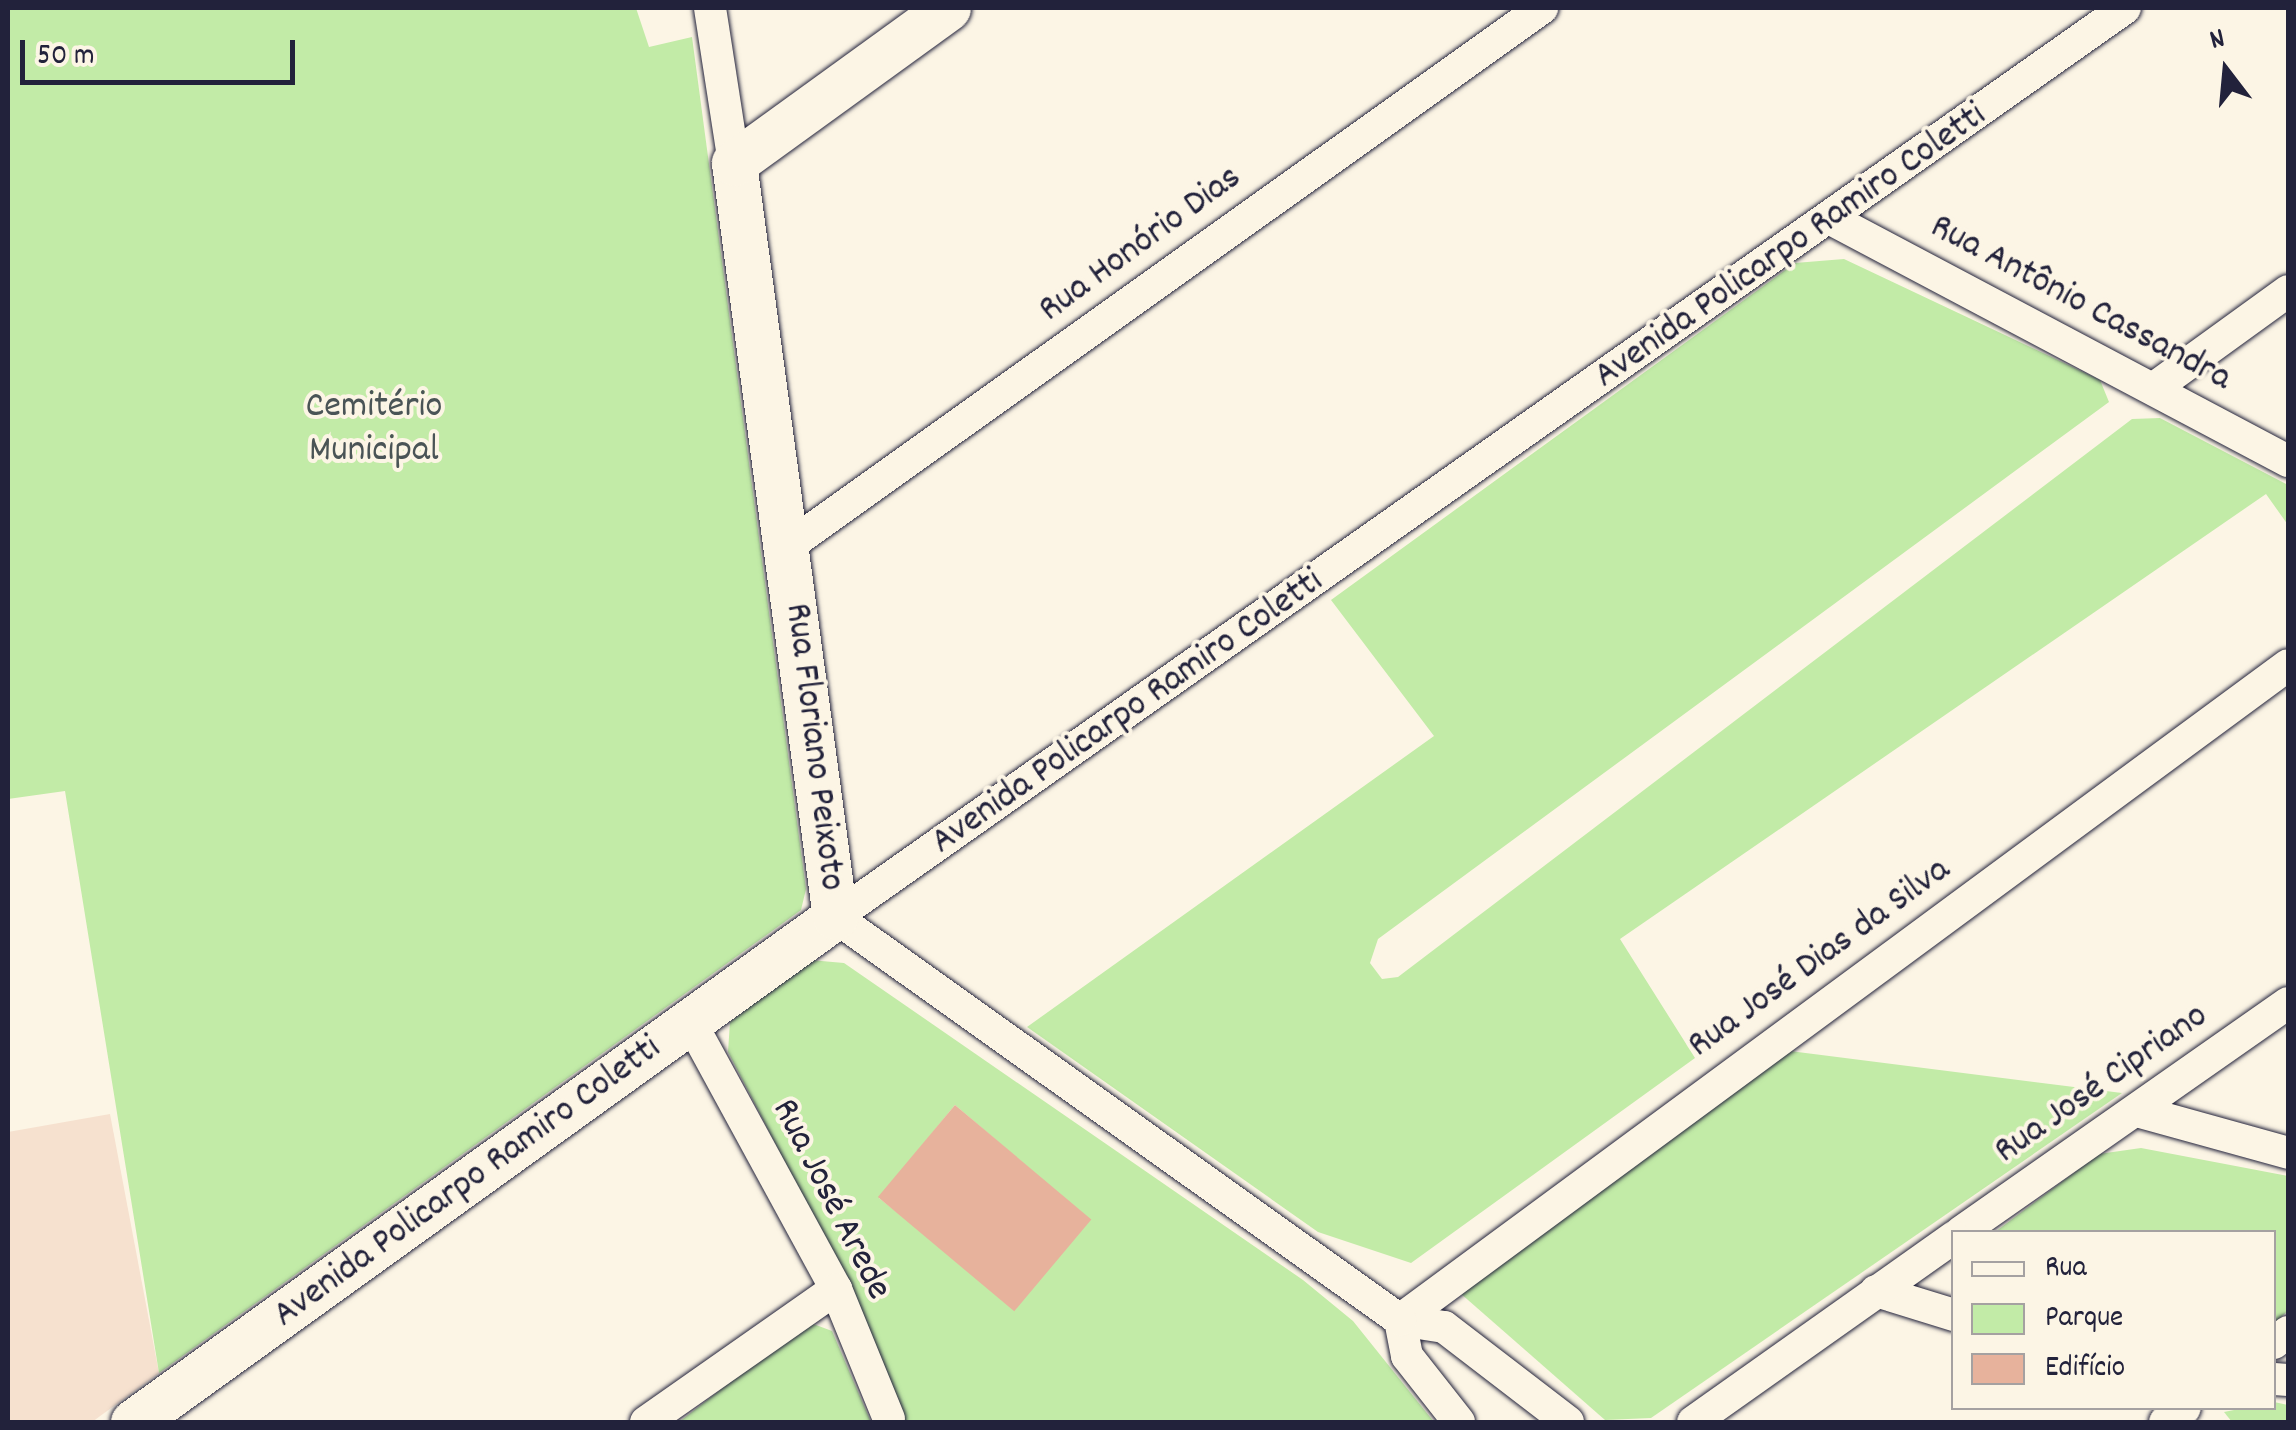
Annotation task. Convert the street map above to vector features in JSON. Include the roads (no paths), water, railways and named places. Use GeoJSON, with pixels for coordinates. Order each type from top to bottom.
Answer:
{"type":"FeatureCollection","features":[{"type":"Feature","properties":{"kind":"street","name":"Rua Floriano Peixoto"},"geometry":{"type":"LineString","coordinates":[[710,8],[787,548],[834,917],[1400,1320],[1444,1328],[1568,1422]]}},
{"type":"Feature","properties":{"kind":"street"},"geometry":{"type":"LineString","coordinates":[[734,164],[948,8]]}},
{"type":"Feature","properties":{"kind":"street","name":"Rua Honório Dias"},"geometry":{"type":"LineString","coordinates":[[787,548],[1542,8]]}},
{"type":"Feature","properties":{"kind":"street","name":"Avenida Policarpo Ramiro Coletti"},"geometry":{"type":"LineString","coordinates":[[133,1422],[834,917],[1833,220],[2125,8]]}},
{"type":"Feature","properties":{"kind":"street","name":"Rua Antônio Cassandra"},"geometry":{"type":"LineString","coordinates":[[1833,220],[2157,386],[2288,460]]}},
{"type":"Feature","properties":{"kind":"street"},"geometry":{"type":"LineString","coordinates":[[2157,386],[2288,291]]}},
{"type":"Feature","properties":{"kind":"street","name":"Rua José Dias da Silva"},"geometry":{"type":"LineString","coordinates":[[1400,1320],[2288,665]]}},
{"type":"Feature","properties":{"kind":"street","name":"Rua José Cipriano"},"geometry":{"type":"LineString","coordinates":[[1963,1230],[2288,1003]]}},
{"type":"Feature","properties":{"kind":"street","name":"Rua José Arede"},"geometry":{"type":"LineString","coordinates":[[692,1022],[836,1290],[889,1419]]}},
{"type":"Feature","properties":{"kind":"street"},"geometry":{"type":"LineString","coordinates":[[2138,1111],[2288,1153]]}},
{"type":"Feature","properties":{"kind":"street"},"geometry":{"type":"LineString","coordinates":[[1694,1422],[1951,1240]]}},
{"type":"Feature","properties":{"kind":"street"},"geometry":{"type":"LineString","coordinates":[[646,1422],[836,1290]]}},
{"type":"Feature","properties":{"kind":"street"},"geometry":{"type":"LineString","coordinates":[[1876,1290],[1951,1314]]}},
{"type":"Feature","properties":{"kind":"street"},"geometry":{"type":"LineString","coordinates":[[1400,1320],[1407,1356],[1459,1422]]}},
{"type":"Feature","properties":{"kind":"park label","name":"Cemitério Municipal"},"geometry":{"type":"Point","coordinates":[374,430]}}]}
